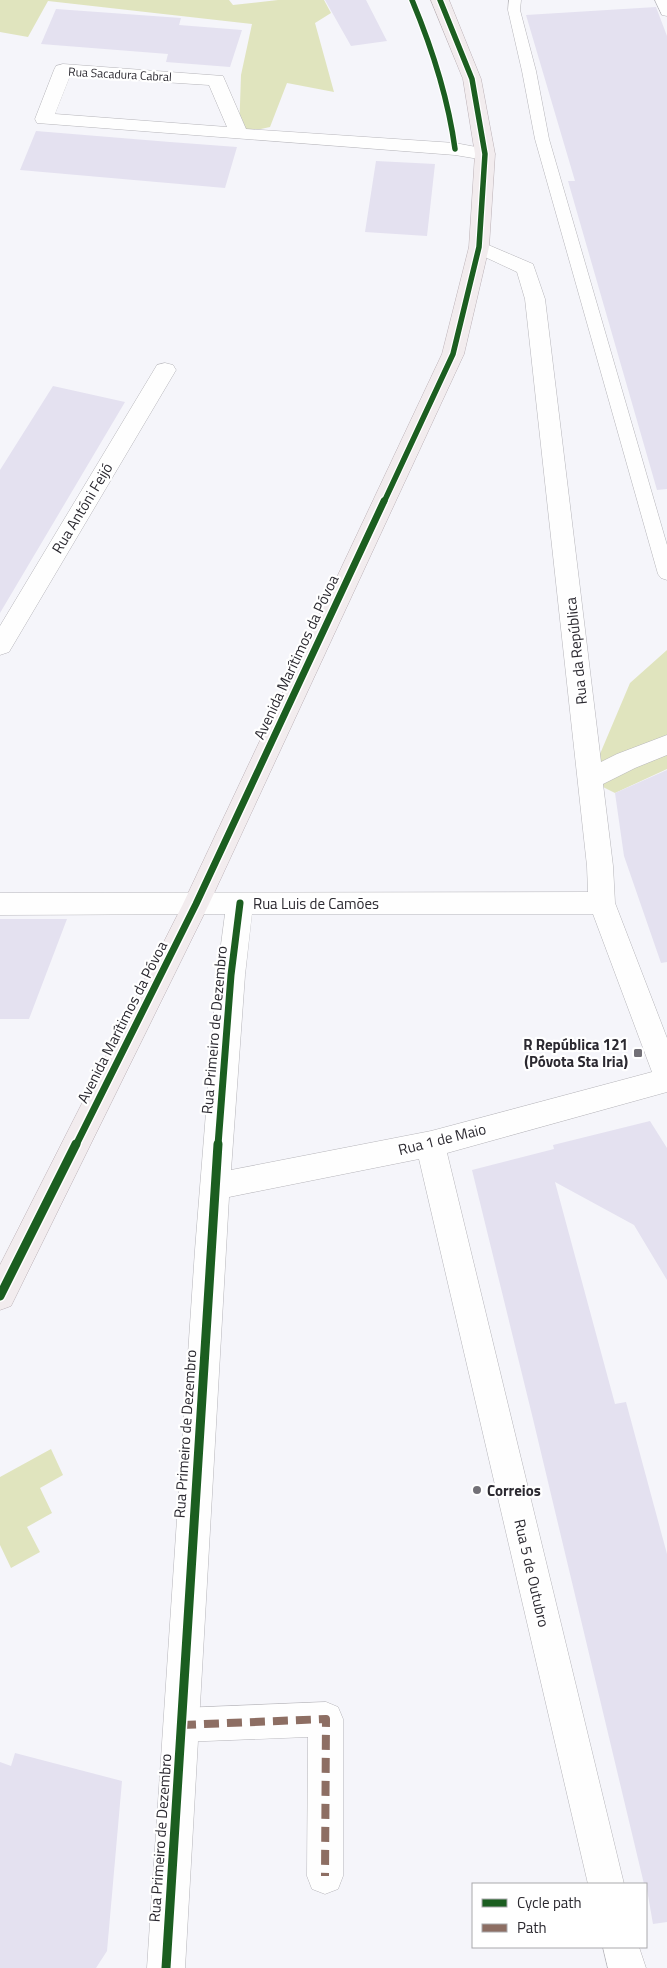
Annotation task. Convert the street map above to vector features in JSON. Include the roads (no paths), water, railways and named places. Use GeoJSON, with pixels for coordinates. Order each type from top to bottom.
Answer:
{"type":"FeatureCollection","features":[{"type":"Feature","properties":{"kind":"main road","name":"Avenida Marítimos da Póvoa"},"geometry":{"type":"LineString","coordinates":[[0,1296],[196,904],[453,354],[479,247],[485,154],[472,79],[440,0]]}},
{"type":"Feature","properties":{"kind":"street","name":"Rua Sacadura Cabral"},"geometry":{"type":"LineString","coordinates":[[239,134],[216,80],[63,70],[44,119],[239,134],[455,149],[485,154]]}},
{"type":"Feature","properties":{"kind":"street","name":"Rua da República"},"geometry":{"type":"LineString","coordinates":[[479,247],[526,268],[535,298],[561,511],[589,780],[600,866],[602,903],[667,1075]]}},
{"type":"Feature","properties":{"kind":"street","name":"Rua Antóni Feijó"},"geometry":{"type":"LineString","coordinates":[[0,646],[165,370]]}},
{"type":"Feature","properties":{"kind":"street"},"geometry":{"type":"LineString","coordinates":[[589,780],[626,761],[667,745]]}},
{"type":"Feature","properties":{"kind":"street","name":"Rua Primeiro de Dezembro"},"geometry":{"type":"LineString","coordinates":[[166,1968],[215,1186],[231,976],[240,903]]}},
{"type":"Feature","properties":{"kind":"street","name":"Rua Luis de Camões"},"geometry":{"type":"LineString","coordinates":[[0,904],[602,903]]}},
{"type":"Feature","properties":{"kind":"street","name":"Rua 1 de Maio"},"geometry":{"type":"LineString","coordinates":[[215,1186],[431,1144],[667,1080]]}},
{"type":"Feature","properties":{"kind":"street","name":"Rua 5 de Outubro"},"geometry":{"type":"LineString","coordinates":[[431,1144],[438,1183],[606,1883]]}},
{"type":"Feature","properties":{"kind":"street"},"geometry":{"type":"LineString","coordinates":[[181,1725],[326,1719],[325,1876]]}},
{"type":"Feature","properties":{"kind":"street"},"geometry":{"type":"LineString","coordinates":[[621,1948],[626,1968]]}},
{"type":"Feature","properties":{"kind":"lane"},"geometry":{"type":"LineString","coordinates":[[515,0],[514,10],[529,71],[542,139],[667,574]]}},
{"type":"Feature","properties":{"kind":"lane"},"geometry":{"type":"LineString","coordinates":[[662,0],[667,12]]}},
{"type":"Feature","properties":{"kind":"place","name":"R República 121 (Póvota Sta Iria)"},"geometry":{"type":"Point","coordinates":[638,1053]}},
{"type":"Feature","properties":{"kind":"place","name":"Correios"},"geometry":{"type":"Point","coordinates":[477,1490]}}]}
